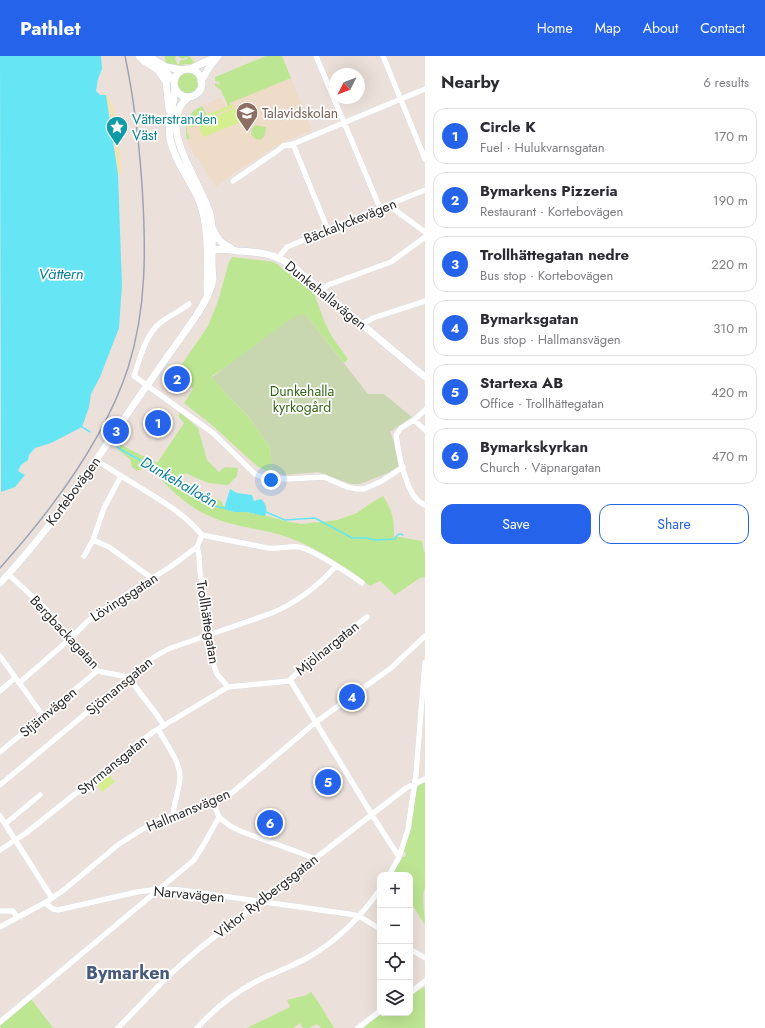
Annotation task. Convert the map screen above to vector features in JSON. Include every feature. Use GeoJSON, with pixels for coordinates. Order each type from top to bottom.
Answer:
{"type":"FeatureCollection","features":[{"type":"Feature","properties":{"kind":"street"},"geometry":{"type":"LineString","coordinates":[[139,56],[171,69],[186,69],[198,74],[202,81]]}},
{"type":"Feature","properties":{"kind":"street"},"geometry":{"type":"LineString","coordinates":[[148,56],[165,72],[180,95],[189,97],[199,91],[202,81],[209,68],[218,56]]}},
{"type":"Feature","properties":{"kind":"street"},"geometry":{"type":"LineString","coordinates":[[174,84],[176,75],[186,69],[218,56]]}},
{"type":"Feature","properties":{"kind":"street"},"geometry":{"type":"LineString","coordinates":[[316,56],[380,208]]}},
{"type":"Feature","properties":{"kind":"street"},"geometry":{"type":"LineString","coordinates":[[383,56],[425,159]]}},
{"type":"Feature","properties":{"kind":"street"},"geometry":{"type":"LineString","coordinates":[[156,64],[167,87],[170,114]]}},
{"type":"Feature","properties":{"kind":"street","name":"Kortebovägen"},"geometry":{"type":"LineString","coordinates":[[174,84],[174,98],[170,114],[172,147],[199,201],[212,250],[207,296]]}},
{"type":"Feature","properties":{"kind":"street"},"geometry":{"type":"LineString","coordinates":[[233,181],[277,152],[283,146],[293,144],[425,89]]}},
{"type":"Feature","properties":{"kind":"street","name":"Kortebovägen"},"geometry":{"type":"LineString","coordinates":[[0,583],[59,512],[192,322],[211,287],[213,278],[212,227],[207,204],[184,156],[177,134],[177,117],[179,108],[182,102],[189,97]]}},
{"type":"Feature","properties":{"kind":"street"},"geometry":{"type":"LineString","coordinates":[[293,144],[328,230]]}},
{"type":"Feature","properties":{"kind":"street","name":"Bäckalyckevägen"},"geometry":{"type":"LineString","coordinates":[[279,257],[287,247],[425,190]]}},
{"type":"Feature","properties":{"kind":"street"},"geometry":{"type":"LineString","coordinates":[[392,204],[395,210],[425,232]]}},
{"type":"Feature","properties":{"kind":"street"},"geometry":{"type":"LineString","coordinates":[[212,227],[221,243],[236,250]]}},
{"type":"Feature","properties":{"kind":"street"},"geometry":{"type":"LineString","coordinates":[[322,291],[328,285],[391,262],[425,237]]}},
{"type":"Feature","properties":{"kind":"street","name":"Dunkehallavägen"},"geometry":{"type":"LineString","coordinates":[[212,250],[217,248],[264,253],[279,257],[291,264],[425,377]]}},
{"type":"Feature","properties":{"kind":"street"},"geometry":{"type":"LineString","coordinates":[[362,324],[373,318],[425,301]]}},
{"type":"Feature","properties":{"kind":"street"},"geometry":{"type":"LineString","coordinates":[[189,304],[160,323],[153,330],[146,343],[134,376],[213,433],[255,474],[264,478],[287,479],[299,477],[324,477],[347,487],[364,489],[382,481],[403,467]]}},
{"type":"Feature","properties":{"kind":"street"},"geometry":{"type":"LineString","coordinates":[[425,410],[414,420],[401,428],[396,435],[403,467],[413,494],[425,505]]}},
{"type":"Feature","properties":{"kind":"street"},"geometry":{"type":"LineString","coordinates":[[414,420],[425,430]]}},
{"type":"Feature","properties":{"kind":"street"},"geometry":{"type":"LineString","coordinates":[[96,460],[159,499],[192,523],[202,535],[274,549],[291,547],[306,548],[362,583]]}},
{"type":"Feature","properties":{"kind":"street"},"geometry":{"type":"LineString","coordinates":[[84,556],[93,540],[104,508],[121,476]]}},
{"type":"Feature","properties":{"kind":"street"},"geometry":{"type":"LineString","coordinates":[[197,547],[202,535]]}},
{"type":"Feature","properties":{"kind":"street"},"geometry":{"type":"LineString","coordinates":[[93,540],[109,547],[152,579]]}},
{"type":"Feature","properties":{"kind":"street","name":"Lövingsgatan"},"geometry":{"type":"LineString","coordinates":[[0,690],[17,680],[71,638],[88,621],[102,610],[170,568],[197,547]]}},
{"type":"Feature","properties":{"kind":"street","name":"Trollhättegatan"},"geometry":{"type":"LineString","coordinates":[[197,547],[214,667],[220,679],[228,687]]}},
{"type":"Feature","properties":{"kind":"street","name":"Sjömansgatan"},"geometry":{"type":"LineString","coordinates":[[0,785],[140,666],[158,654],[168,649],[287,607],[319,584],[336,566]]}},
{"type":"Feature","properties":{"kind":"street","name":"Bergbackagatan"},"geometry":{"type":"LineString","coordinates":[[8,574],[46,610],[71,638],[97,671],[128,677]]}},
{"type":"Feature","properties":{"kind":"street","name":"Mjölnargatan"},"geometry":{"type":"LineString","coordinates":[[289,681],[302,668],[366,617]]}},
{"type":"Feature","properties":{"kind":"street","name":"Hallmansvägen"},"geometry":{"type":"LineString","coordinates":[[0,927],[45,903],[119,844],[146,827],[173,815],[214,802],[238,788],[316,722],[388,670],[424,640]]}},
{"type":"Feature","properties":{"kind":"street"},"geometry":{"type":"LineString","coordinates":[[0,656],[43,716]]}},
{"type":"Feature","properties":{"kind":"street"},"geometry":{"type":"LineString","coordinates":[[391,872],[399,857],[408,829],[414,784],[425,662]]}},
{"type":"Feature","properties":{"kind":"street","name":"Stjärnvägen"},"geometry":{"type":"LineString","coordinates":[[0,752],[97,671]]}},
{"type":"Feature","properties":{"kind":"street"},"geometry":{"type":"LineString","coordinates":[[128,677],[164,726]]}},
{"type":"Feature","properties":{"kind":"street"},"geometry":{"type":"LineString","coordinates":[[228,687],[289,681],[296,689],[399,857]]}},
{"type":"Feature","properties":{"kind":"street","name":"Styrmansgatan"},"geometry":{"type":"LineString","coordinates":[[0,850],[158,729],[228,687]]}},
{"type":"Feature","properties":{"kind":"street"},"geometry":{"type":"LineString","coordinates":[[158,729],[176,761],[179,770],[180,781],[173,806],[173,815]]}},
{"type":"Feature","properties":{"kind":"street","name":"Viktor Rydbergsgatan"},"geometry":{"type":"LineString","coordinates":[[118,1028],[175,970],[217,934],[406,788],[425,779]]}},
{"type":"Feature","properties":{"kind":"street"},"geometry":{"type":"LineString","coordinates":[[5,824],[40,795]]}},
{"type":"Feature","properties":{"kind":"street"},"geometry":{"type":"LineString","coordinates":[[214,802],[219,817],[230,826],[314,859]]}},
{"type":"Feature","properties":{"kind":"street"},"geometry":{"type":"LineString","coordinates":[[0,816],[52,898]]}},
{"type":"Feature","properties":{"kind":"street"},"geometry":{"type":"LineString","coordinates":[[0,1022],[24,1000],[194,860],[219,817]]}},
{"type":"Feature","properties":{"kind":"street","name":"Narvavägen"},"geometry":{"type":"LineString","coordinates":[[45,903],[53,909],[58,910],[137,892],[159,889],[180,890],[359,916],[377,927]]}},
{"type":"Feature","properties":{"kind":"street"},"geometry":{"type":"LineString","coordinates":[[197,1028],[214,1011],[237,993],[258,981],[308,958],[334,939],[359,916],[377,893]]}},
{"type":"Feature","properties":{"kind":"street"},"geometry":{"type":"LineString","coordinates":[[0,911],[13,911],[17,917]]}},
{"type":"Feature","properties":{"kind":"street"},"geometry":{"type":"LineString","coordinates":[[413,951],[425,958]]}},
{"type":"Feature","properties":{"kind":"street"},"geometry":{"type":"LineString","coordinates":[[413,990],[425,981]]}},
{"type":"Feature","properties":{"kind":"street"},"geometry":{"type":"LineString","coordinates":[[358,1028],[377,1013]]}},
{"type":"Feature","properties":{"kind":"shaded area","name":"Talavidskolan"},"geometry":{"type":"Polygon","coordinates":[[[291,78],[312,130],[280,144],[231,175],[216,187],[197,157],[195,158],[187,140],[190,138],[187,132],[187,123],[207,115],[203,105],[221,97],[226,107],[230,105],[229,103],[291,78]]]}},
{"type":"Feature","properties":{"kind":"green space"},"geometry":{"type":"Polygon","coordinates":[[[165,56],[176,56],[175,59],[178,65],[181,60],[188,58],[183,59],[177,56],[189,56],[196,64],[186,64],[176,67],[167,65],[165,56]]]}},
{"type":"Feature","properties":{"kind":"green space"},"geometry":{"type":"Polygon","coordinates":[[[266,56],[282,56],[291,78],[230,103],[228,106],[221,90],[215,86],[215,83],[220,85],[219,82],[215,81],[215,77],[266,56]]]}},
{"type":"Feature","properties":{"kind":"green space"},"geometry":{"type":"Polygon","coordinates":[[[188,72],[196,75],[199,83],[196,91],[188,94],[180,91],[177,83],[180,75],[188,72]]]}},
{"type":"Feature","properties":{"kind":"green space"},"geometry":{"type":"Polygon","coordinates":[[[233,104],[234,107],[196,123],[197,125],[190,128],[188,123],[233,104]]]}},
{"type":"Feature","properties":{"kind":"green space"},"geometry":{"type":"Polygon","coordinates":[[[202,106],[207,115],[187,123],[187,132],[190,138],[187,140],[186,124],[190,115],[202,106]]]}},
{"type":"Feature","properties":{"kind":"green space"},"geometry":{"type":"Polygon","coordinates":[[[235,108],[241,122],[203,137],[198,124],[235,108]]]}},
{"type":"Feature","properties":{"kind":"green space"},"geometry":{"type":"Polygon","coordinates":[[[256,125],[266,127],[265,135],[261,140],[255,139],[251,134],[252,128],[256,125]]]}},
{"type":"Feature","properties":{"kind":"green space"},"geometry":{"type":"Polygon","coordinates":[[[232,257],[274,262],[314,293],[332,337],[348,359],[344,363],[306,315],[212,376],[226,394],[248,416],[270,447],[272,473],[258,467],[213,426],[184,403],[193,389],[187,383],[188,378],[178,370],[208,326],[218,301],[229,262],[232,257]]]}},
{"type":"Feature","properties":{"kind":"green space","name":"Dunkehalla kyrkogård"},"geometry":{"type":"Polygon","coordinates":[[[300,314],[306,315],[368,394],[384,394],[412,417],[390,432],[399,457],[398,466],[395,470],[360,484],[351,484],[318,472],[285,475],[272,473],[270,447],[248,416],[226,394],[212,377],[288,321],[300,314]]]}},
{"type":"Feature","properties":{"kind":"green space"},"geometry":{"type":"Polygon","coordinates":[[[179,413],[181,413],[198,428],[207,460],[219,472],[225,467],[238,468],[237,476],[228,485],[208,483],[185,473],[182,480],[221,501],[225,509],[234,512],[246,512],[301,524],[337,520],[357,513],[383,496],[392,515],[394,536],[422,541],[425,553],[425,577],[420,578],[395,595],[380,581],[370,586],[330,558],[298,541],[277,534],[235,525],[205,514],[181,498],[147,466],[137,471],[132,467],[130,459],[118,450],[121,445],[157,463],[184,423],[179,417],[179,413]]]}},
{"type":"Feature","properties":{"kind":"green space"},"geometry":{"type":"Polygon","coordinates":[[[108,774],[115,782],[102,792],[96,784],[108,774]]]}},
{"type":"Feature","properties":{"kind":"green space"},"geometry":{"type":"Polygon","coordinates":[[[425,781],[425,888],[423,901],[425,925],[413,906],[413,872],[394,872],[401,857],[405,857],[406,853],[403,851],[417,787],[425,781]]]}},
{"type":"Feature","properties":{"kind":"green space"},"geometry":{"type":"Polygon","coordinates":[[[425,987],[425,1028],[363,1028],[378,1016],[413,1016],[413,993],[425,987]]]}},
{"type":"Feature","properties":{"kind":"green space"},"geometry":{"type":"Polygon","coordinates":[[[311,992],[334,1028],[321,1028],[317,1024],[309,1028],[303,1028],[300,1023],[293,1028],[247,1028],[290,1007],[287,1000],[307,995],[311,992]]]}},
{"type":"Feature","properties":{"kind":"green space"},"geometry":{"type":"Polygon","coordinates":[[[31,999],[53,1028],[1,1028],[0,1026],[31,999]]]}},
{"type":"Feature","properties":{"kind":"sand","name":"Vätterstranden Väst"},"geometry":{"type":"Polygon","coordinates":[[[105,94],[107,94],[111,100],[118,132],[122,173],[118,174],[105,94]]]}},
{"type":"Feature","properties":{"kind":"water","name":"Vättern"},"geometry":{"type":"Polygon","coordinates":[[[0,56],[101,56],[102,69],[98,79],[96,91],[100,95],[106,95],[118,174],[122,285],[119,328],[100,377],[91,394],[89,407],[82,427],[51,443],[35,448],[29,455],[28,460],[21,465],[18,471],[25,475],[15,487],[1,492],[0,56]]]}},
{"type":"Feature","properties":{"kind":"water"},"geometry":{"type":"Polygon","coordinates":[[[230,489],[237,493],[252,495],[254,501],[261,499],[266,507],[265,516],[246,512],[234,512],[224,509],[230,489]]]}},
{"type":"Feature","properties":{"kind":"waterway","name":"Dunkehallaån"},"geometry":{"type":"LineString","coordinates":[[82,427],[90,432]]}},
{"type":"Feature","properties":{"kind":"waterway","name":"Dunkehallaån"},"geometry":{"type":"LineString","coordinates":[[117,447],[158,470],[200,499],[209,504],[226,508]]}},
{"type":"Feature","properties":{"kind":"waterway","name":"Dunkehallaån"},"geometry":{"type":"LineString","coordinates":[[266,512],[285,520],[315,518],[352,538],[376,540],[395,539],[398,534],[403,535]]}},
{"type":"Feature","properties":{"kind":"railway"},"geometry":{"type":"LineString","coordinates":[[0,568],[57,499],[90,448],[118,395],[128,368],[134,345],[142,300],[144,277],[144,231],[138,136],[125,56]]}},
{"type":"Feature","properties":{"kind":"place","name":"Talavidskolan"},"geometry":{"type":"Point","coordinates":[247,132]}},
{"type":"Feature","properties":{"kind":"place","name":"Vätterstranden Väst"},"geometry":{"type":"Point","coordinates":[117,146]}},
{"type":"Feature","properties":{"kind":"place","name":"Bymarkens Pizzeria"},"geometry":{"type":"Point","coordinates":[177,379]}},
{"type":"Feature","properties":{"kind":"place","name":"Circle K"},"geometry":{"type":"Point","coordinates":[158,423]}},
{"type":"Feature","properties":{"kind":"place","name":"Trollhättegatan nedre"},"geometry":{"type":"Point","coordinates":[116,431]}},
{"type":"Feature","properties":{"kind":"place","name":"Bymarksgatan"},"geometry":{"type":"Point","coordinates":[352,697]}},
{"type":"Feature","properties":{"kind":"place","name":"Startexa AB"},"geometry":{"type":"Point","coordinates":[328,782]}},
{"type":"Feature","properties":{"kind":"place","name":"Bymarkskyrkan"},"geometry":{"type":"Point","coordinates":[270,823]}},
{"type":"Feature","properties":{"kind":"district","name":"Bymarken"},"geometry":{"type":"Point","coordinates":[128,973]}}]}
